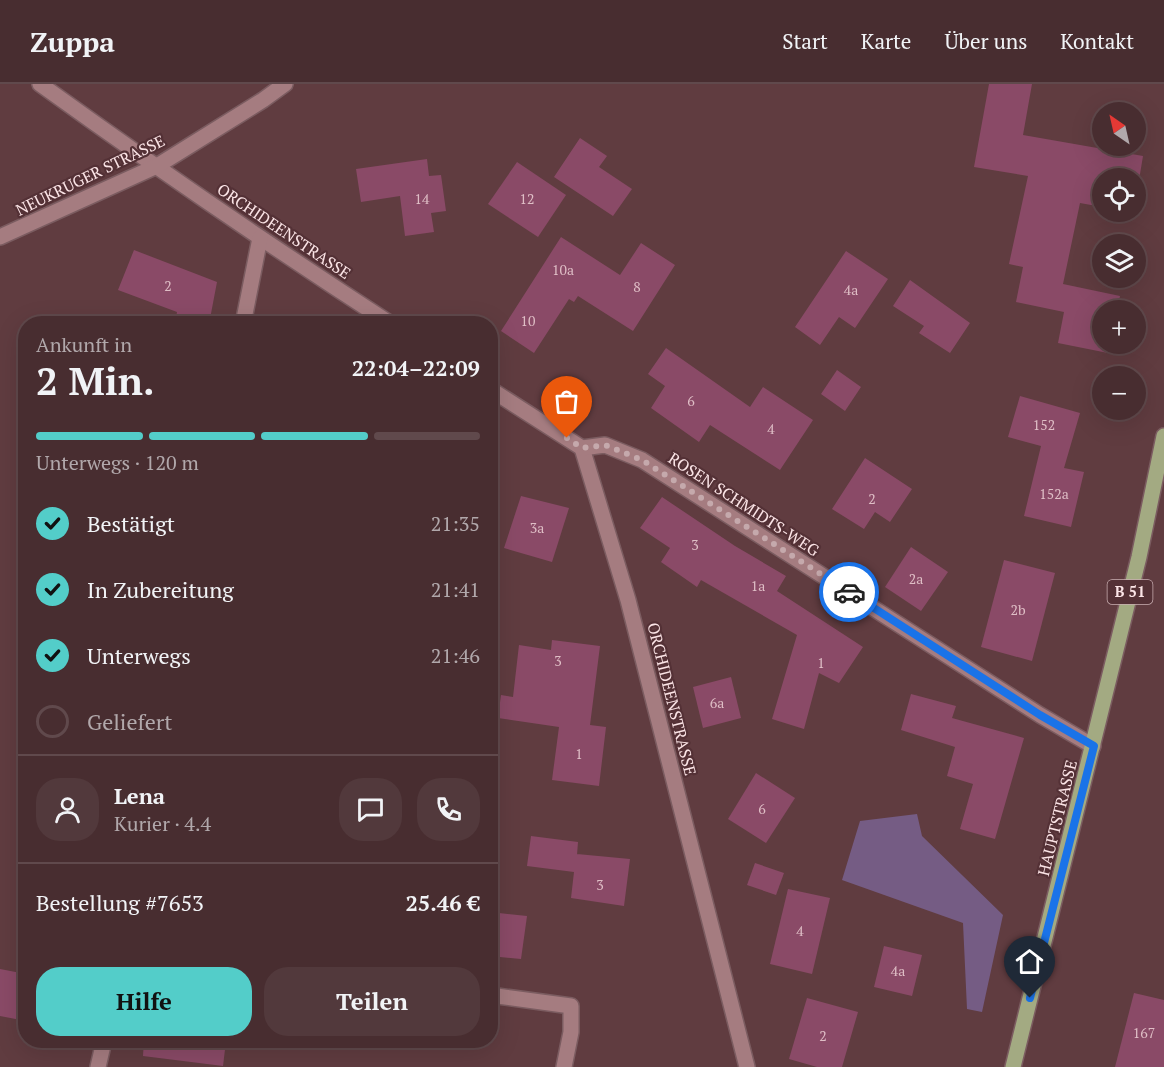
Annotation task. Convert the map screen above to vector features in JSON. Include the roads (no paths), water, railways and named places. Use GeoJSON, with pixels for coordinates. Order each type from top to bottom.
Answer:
{"type":"FeatureCollection","features":[{"type":"Feature","properties":{"kind":"main road","name":"HAUPTSTRASSE"},"geometry":{"type":"LineString","coordinates":[[1013,1067],[1094,746],[1139,557],[1164,436]]}},
{"type":"Feature","properties":{"kind":"street","name":"ORCHIDEENSTRASSE"},"geometry":{"type":"LineString","coordinates":[[40,84],[128,148],[379,316]]}},
{"type":"Feature","properties":{"kind":"street","name":"NEUKRUGER STRASSE"},"geometry":{"type":"LineString","coordinates":[[0,237],[157,166],[285,84]]}},
{"type":"Feature","properties":{"kind":"street"},"geometry":{"type":"LineString","coordinates":[[245,316],[260,238]]}},
{"type":"Feature","properties":{"kind":"street"},"geometry":{"type":"LineString","coordinates":[[498,394],[582,448]]}},
{"type":"Feature","properties":{"kind":"street","name":"ROSEN SCHMIDTS-WEG"},"geometry":{"type":"LineString","coordinates":[[582,448],[605,445],[642,460],[1040,715],[1094,746]]}},
{"type":"Feature","properties":{"kind":"street","name":"ORCHIDEENSTRASSE"},"geometry":{"type":"LineString","coordinates":[[582,448],[628,600],[747,1067]]}},
{"type":"Feature","properties":{"kind":"street"},"geometry":{"type":"LineString","coordinates":[[498,996],[571,1006],[571,1032],[564,1067]]}},
{"type":"Feature","properties":{"kind":"street"},"geometry":{"type":"LineString","coordinates":[[98,1067],[102,1048]]}}]}
